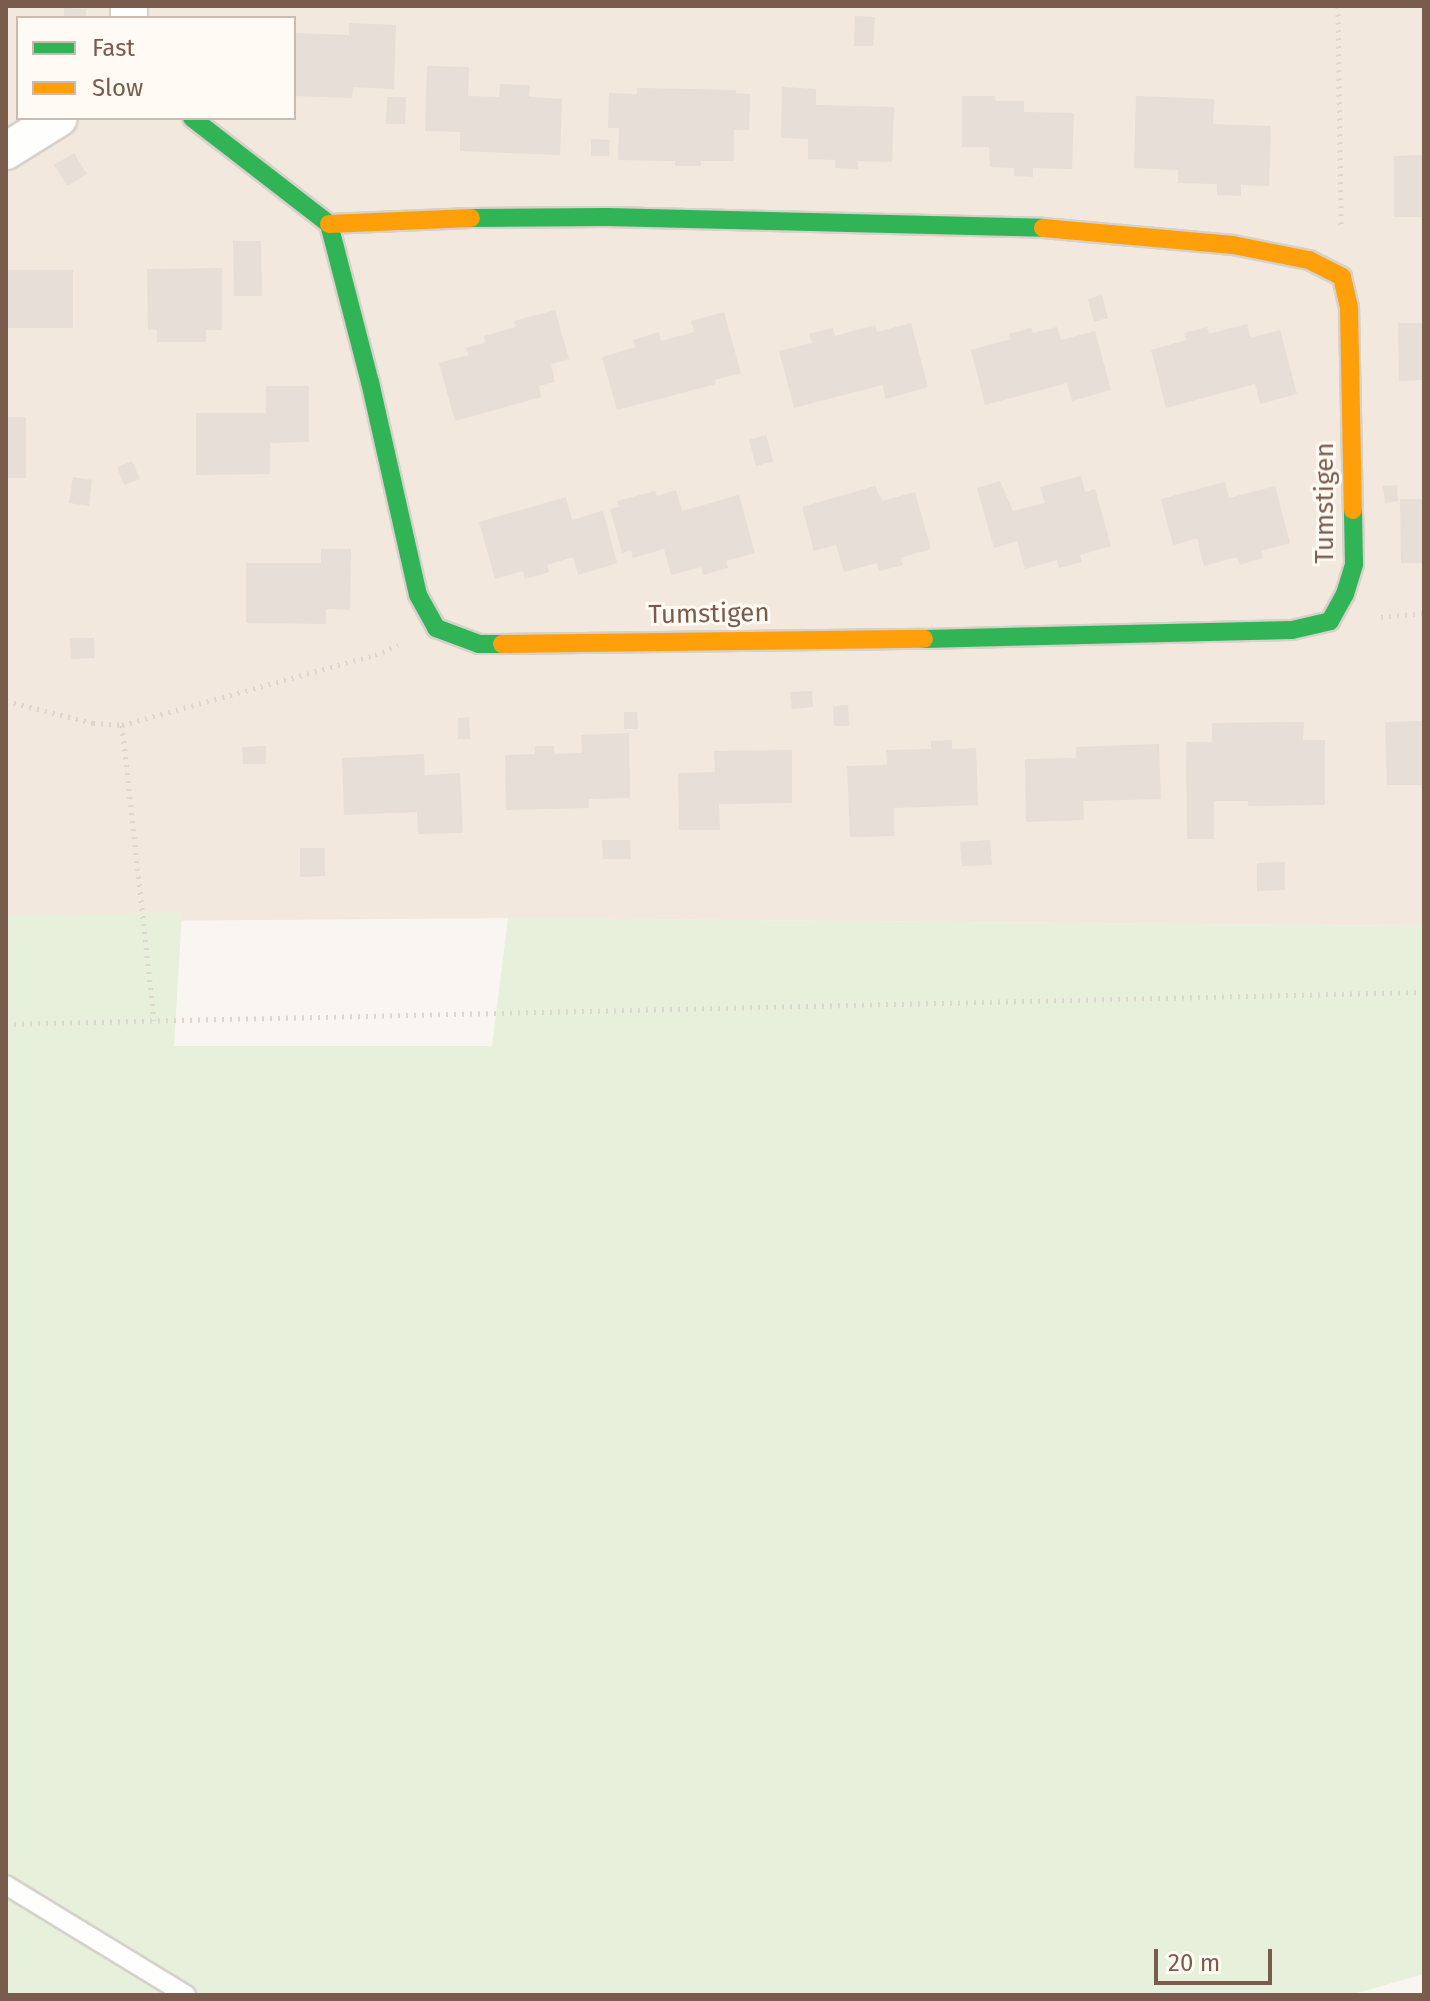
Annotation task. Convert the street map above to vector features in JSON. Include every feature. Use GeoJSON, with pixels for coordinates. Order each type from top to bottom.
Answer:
{"type":"FeatureCollection","features":[{"type":"Feature","properties":{"kind":"street"},"geometry":{"type":"LineString","coordinates":[[6,151],[56,120]]}},
{"type":"Feature","properties":{"kind":"street"},"geometry":{"type":"LineString","coordinates":[[195,120],[329,224],[370,382],[418,595],[436,628]]}},
{"type":"Feature","properties":{"kind":"street"},"geometry":{"type":"LineString","coordinates":[[329,224],[428,218],[607,217],[1032,227],[1233,245],[1309,260],[1342,277]]}},
{"type":"Feature","properties":{"kind":"street","name":"Tumstigen"},"geometry":{"type":"LineString","coordinates":[[436,628],[479,644],[809,638],[984,640],[1292,630],[1330,621],[1345,594],[1354,564],[1349,308],[1342,277]]}},
{"type":"Feature","properties":{"kind":"lane"},"geometry":{"type":"LineString","coordinates":[[6,1885],[186,1995]]}},
{"type":"Feature","properties":{"kind":"path"},"geometry":{"type":"LineString","coordinates":[[1338,6],[1342,277]]}},
{"type":"Feature","properties":{"kind":"path"},"geometry":{"type":"LineString","coordinates":[[6,701],[93,723],[122,725],[375,655],[436,628]]}},
{"type":"Feature","properties":{"kind":"path"},"geometry":{"type":"LineString","coordinates":[[122,725],[154,1020]]}},
{"type":"Feature","properties":{"kind":"path"},"geometry":{"type":"LineString","coordinates":[[657,1009],[6,1024],[1424,992]]}},
{"type":"Feature","properties":{"kind":"shaded area"},"geometry":{"type":"Polygon","coordinates":[[[6,6],[1424,6],[1424,926],[508,918],[6,922],[6,6]]]}},
{"type":"Feature","properties":{"kind":"green space"},"geometry":{"type":"Polygon","coordinates":[[[182,912],[174,1046],[492,1046],[508,918],[1424,926],[1424,1974],[1350,1995],[6,1995],[6,916],[182,912]]]}},
{"type":"Feature","properties":{"kind":"building"},"geometry":{"type":"Polygon","coordinates":[[[64,8],[86,9],[86,16],[64,16],[64,8]]]}},
{"type":"Feature","properties":{"kind":"building"},"geometry":{"type":"Polygon","coordinates":[[[855,16],[875,17],[873,46],[854,46],[855,16]]]}},
{"type":"Feature","properties":{"kind":"building"},"geometry":{"type":"Polygon","coordinates":[[[349,23],[396,25],[394,89],[353,87],[352,98],[296,96],[296,33],[349,35],[349,23]]]}},
{"type":"Feature","properties":{"kind":"building"},"geometry":{"type":"Polygon","coordinates":[[[427,66],[469,67],[468,96],[499,97],[500,84],[530,85],[529,97],[562,99],[560,155],[460,151],[460,132],[425,131],[427,66]]]}},
{"type":"Feature","properties":{"kind":"building"},"geometry":{"type":"Polygon","coordinates":[[[782,87],[816,89],[816,105],[894,107],[892,162],[858,161],[858,169],[835,168],[835,160],[808,159],[808,139],[781,138],[782,87]]]}},
{"type":"Feature","properties":{"kind":"building"},"geometry":{"type":"Polygon","coordinates":[[[637,88],[736,90],[736,93],[750,94],[749,130],[734,130],[734,161],[701,161],[701,166],[675,166],[675,161],[618,160],[619,128],[608,128],[609,93],[637,94],[637,88]]]}},
{"type":"Feature","properties":{"kind":"building"},"geometry":{"type":"Polygon","coordinates":[[[962,96],[995,96],[996,101],[1024,101],[1024,112],[1074,113],[1072,169],[1033,168],[1033,177],[1014,176],[1014,168],[990,167],[989,147],[962,147],[962,96]]]}},
{"type":"Feature","properties":{"kind":"building"},"geometry":{"type":"Polygon","coordinates":[[[1136,96],[1214,99],[1213,124],[1271,126],[1269,186],[1241,185],[1241,196],[1217,195],[1217,184],[1178,183],[1178,170],[1134,168],[1136,96]]]}},
{"type":"Feature","properties":{"kind":"building"},"geometry":{"type":"Polygon","coordinates":[[[387,97],[406,97],[405,124],[386,124],[387,97]]]}},
{"type":"Feature","properties":{"kind":"building"},"geometry":{"type":"Polygon","coordinates":[[[591,139],[610,140],[609,156],[591,156],[591,139]]]}},
{"type":"Feature","properties":{"kind":"building"},"geometry":{"type":"Polygon","coordinates":[[[74,153],[87,174],[67,186],[54,165],[74,153]]]}},
{"type":"Feature","properties":{"kind":"building"},"geometry":{"type":"Polygon","coordinates":[[[1424,155],[1424,217],[1394,217],[1394,156],[1424,155]]]}},
{"type":"Feature","properties":{"kind":"building"},"geometry":{"type":"Polygon","coordinates":[[[233,241],[261,241],[262,296],[234,296],[233,241]]]}},
{"type":"Feature","properties":{"kind":"building"},"geometry":{"type":"Polygon","coordinates":[[[222,268],[222,330],[206,330],[206,342],[157,342],[157,330],[148,330],[147,269],[222,268]]]}},
{"type":"Feature","properties":{"kind":"building"},"geometry":{"type":"Polygon","coordinates":[[[6,270],[73,270],[73,328],[6,328],[6,270]]]}},
{"type":"Feature","properties":{"kind":"building"},"geometry":{"type":"Polygon","coordinates":[[[1102,295],[1108,318],[1094,322],[1088,299],[1102,295]]]}},
{"type":"Feature","properties":{"kind":"building"},"geometry":{"type":"Polygon","coordinates":[[[555,310],[569,359],[551,364],[555,382],[539,386],[541,397],[455,421],[439,363],[469,355],[466,348],[485,343],[484,336],[516,327],[514,321],[555,310]]]}},
{"type":"Feature","properties":{"kind":"building"},"geometry":{"type":"Polygon","coordinates":[[[724,312],[741,373],[715,380],[716,384],[617,410],[602,357],[636,347],[633,340],[659,332],[661,341],[694,332],[691,321],[724,312]]]}},
{"type":"Feature","properties":{"kind":"building"},"geometry":{"type":"Polygon","coordinates":[[[911,323],[928,387],[886,399],[882,385],[794,408],[779,351],[812,343],[809,334],[833,328],[835,336],[875,325],[877,332],[911,323]]]}},
{"type":"Feature","properties":{"kind":"building"},"geometry":{"type":"Polygon","coordinates":[[[1398,323],[1424,323],[1424,380],[1399,381],[1398,323]]]}},
{"type":"Feature","properties":{"kind":"building"},"geometry":{"type":"Polygon","coordinates":[[[1247,324],[1251,338],[1280,330],[1297,394],[1260,404],[1255,384],[1166,408],[1151,350],[1186,340],[1184,333],[1207,327],[1209,334],[1247,324]]]}},
{"type":"Feature","properties":{"kind":"building"},"geometry":{"type":"Polygon","coordinates":[[[1057,327],[1061,340],[1095,331],[1111,390],[1072,401],[1067,383],[985,405],[971,350],[1011,339],[1009,334],[1031,328],[1033,333],[1057,327]]]}},
{"type":"Feature","properties":{"kind":"building"},"geometry":{"type":"Polygon","coordinates":[[[266,386],[309,386],[309,442],[270,443],[270,474],[196,475],[196,413],[266,413],[266,386]]]}},
{"type":"Feature","properties":{"kind":"building"},"geometry":{"type":"Polygon","coordinates":[[[6,417],[26,417],[26,478],[6,478],[6,417]]]}},
{"type":"Feature","properties":{"kind":"building"},"geometry":{"type":"Polygon","coordinates":[[[766,435],[773,461],[756,466],[749,440],[766,435]]]}},
{"type":"Feature","properties":{"kind":"building"},"geometry":{"type":"Polygon","coordinates":[[[132,461],[140,479],[124,485],[117,467],[132,461]]]}},
{"type":"Feature","properties":{"kind":"building"},"geometry":{"type":"Polygon","coordinates":[[[1081,476],[1085,492],[1095,489],[1111,546],[1080,555],[1082,562],[1059,568],[1057,560],[1025,569],[1017,541],[994,548],[977,488],[1000,481],[1013,511],[1045,503],[1040,487],[1081,476]]]}},
{"type":"Feature","properties":{"kind":"building"},"geometry":{"type":"Polygon","coordinates":[[[73,477],[92,480],[89,506],[69,503],[73,477]]]}},
{"type":"Feature","properties":{"kind":"building"},"geometry":{"type":"Polygon","coordinates":[[[1225,482],[1229,498],[1275,486],[1290,543],[1261,551],[1263,558],[1240,565],[1237,557],[1204,566],[1197,538],[1173,545],[1161,499],[1225,482]]]}},
{"type":"Feature","properties":{"kind":"building"},"geometry":{"type":"Polygon","coordinates":[[[1397,485],[1398,501],[1385,503],[1383,486],[1397,485]]]}},
{"type":"Feature","properties":{"kind":"building"},"geometry":{"type":"Polygon","coordinates":[[[875,486],[882,501],[915,492],[931,549],[900,558],[903,565],[879,571],[877,563],[844,572],[836,545],[814,551],[802,507],[875,486]]]}},
{"type":"Feature","properties":{"kind":"building"},"geometry":{"type":"Polygon","coordinates":[[[676,490],[682,511],[739,495],[755,553],[726,561],[728,568],[703,575],[701,567],[671,575],[664,549],[633,558],[631,550],[622,553],[610,509],[619,507],[617,501],[655,491],[657,496],[676,490]]]}},
{"type":"Feature","properties":{"kind":"building"},"geometry":{"type":"Polygon","coordinates":[[[566,497],[572,520],[603,511],[617,563],[578,575],[573,557],[547,565],[549,572],[525,579],[523,571],[495,579],[479,522],[566,497]]]}},
{"type":"Feature","properties":{"kind":"building"},"geometry":{"type":"Polygon","coordinates":[[[1400,499],[1424,499],[1424,563],[1401,563],[1400,499]]]}},
{"type":"Feature","properties":{"kind":"building"},"geometry":{"type":"Polygon","coordinates":[[[321,549],[351,549],[350,610],[326,609],[326,624],[246,623],[246,563],[321,563],[321,549]]]}},
{"type":"Feature","properties":{"kind":"building"},"geometry":{"type":"Polygon","coordinates":[[[70,638],[94,638],[95,658],[71,659],[70,638]]]}},
{"type":"Feature","properties":{"kind":"building"},"geometry":{"type":"Polygon","coordinates":[[[812,691],[813,707],[792,709],[790,692],[812,691]]]}},
{"type":"Feature","properties":{"kind":"building"},"geometry":{"type":"Polygon","coordinates":[[[848,705],[849,726],[834,726],[833,706],[848,705]]]}},
{"type":"Feature","properties":{"kind":"building"},"geometry":{"type":"Polygon","coordinates":[[[624,712],[637,712],[638,729],[624,729],[624,712]]]}},
{"type":"Feature","properties":{"kind":"building"},"geometry":{"type":"Polygon","coordinates":[[[469,717],[470,739],[458,739],[458,718],[469,717]]]}},
{"type":"Feature","properties":{"kind":"building"},"geometry":{"type":"Polygon","coordinates":[[[1424,721],[1424,785],[1387,785],[1385,722],[1424,721]]]}},
{"type":"Feature","properties":{"kind":"building"},"geometry":{"type":"Polygon","coordinates":[[[1304,722],[1303,740],[1325,740],[1325,805],[1248,806],[1248,801],[1214,801],[1214,839],[1187,839],[1186,742],[1212,742],[1212,723],[1304,722]]]}},
{"type":"Feature","properties":{"kind":"building"},"geometry":{"type":"Polygon","coordinates":[[[629,733],[630,798],[589,799],[589,808],[506,810],[505,755],[535,754],[535,746],[554,746],[554,754],[582,753],[581,735],[629,733]]]}},
{"type":"Feature","properties":{"kind":"building"},"geometry":{"type":"Polygon","coordinates":[[[952,740],[952,749],[976,748],[978,805],[894,808],[894,836],[850,837],[847,766],[887,765],[886,750],[931,749],[931,741],[952,740]]]}},
{"type":"Feature","properties":{"kind":"building"},"geometry":{"type":"Polygon","coordinates":[[[1159,744],[1161,799],[1083,801],[1084,820],[1026,822],[1025,759],[1076,758],[1076,747],[1159,744]]]}},
{"type":"Feature","properties":{"kind":"building"},"geometry":{"type":"Polygon","coordinates":[[[266,746],[266,764],[243,764],[242,747],[266,746]]]}},
{"type":"Feature","properties":{"kind":"building"},"geometry":{"type":"Polygon","coordinates":[[[792,750],[792,803],[719,804],[720,830],[679,830],[678,773],[715,772],[714,751],[792,750]]]}},
{"type":"Feature","properties":{"kind":"building"},"geometry":{"type":"Polygon","coordinates":[[[424,754],[425,775],[460,773],[463,833],[418,834],[417,812],[344,815],[342,758],[424,754]]]}},
{"type":"Feature","properties":{"kind":"building"},"geometry":{"type":"Polygon","coordinates":[[[602,840],[630,840],[631,859],[603,859],[602,840]]]}},
{"type":"Feature","properties":{"kind":"building"},"geometry":{"type":"Polygon","coordinates":[[[990,840],[992,865],[962,866],[960,842],[990,840]]]}},
{"type":"Feature","properties":{"kind":"building"},"geometry":{"type":"Polygon","coordinates":[[[300,848],[325,848],[325,876],[300,877],[300,848]]]}},
{"type":"Feature","properties":{"kind":"building"},"geometry":{"type":"Polygon","coordinates":[[[1285,862],[1285,890],[1257,891],[1257,863],[1285,862]]]}},
{"type":"Feature","properties":{"kind":"traffic: fast"},"geometry":{"type":"LineString","coordinates":[[195,120],[329,224],[370,382],[418,595],[436,628],[479,644],[502,644]]}},
{"type":"Feature","properties":{"kind":"traffic: fast"},"geometry":{"type":"LineString","coordinates":[[471,218],[607,217],[1043,228]]}},
{"type":"Feature","properties":{"kind":"traffic: fast"},"geometry":{"type":"LineString","coordinates":[[924,639],[1292,630],[1330,621],[1345,594],[1354,564],[1353,510]]}},
{"type":"Feature","properties":{"kind":"traffic: slow"},"geometry":{"type":"LineString","coordinates":[[329,224],[471,218]]}},
{"type":"Feature","properties":{"kind":"traffic: slow"},"geometry":{"type":"LineString","coordinates":[[1043,228],[1233,245],[1309,260],[1342,277],[1349,308],[1353,510]]}},
{"type":"Feature","properties":{"kind":"traffic: slow"},"geometry":{"type":"LineString","coordinates":[[502,644],[924,639]]}}]}
